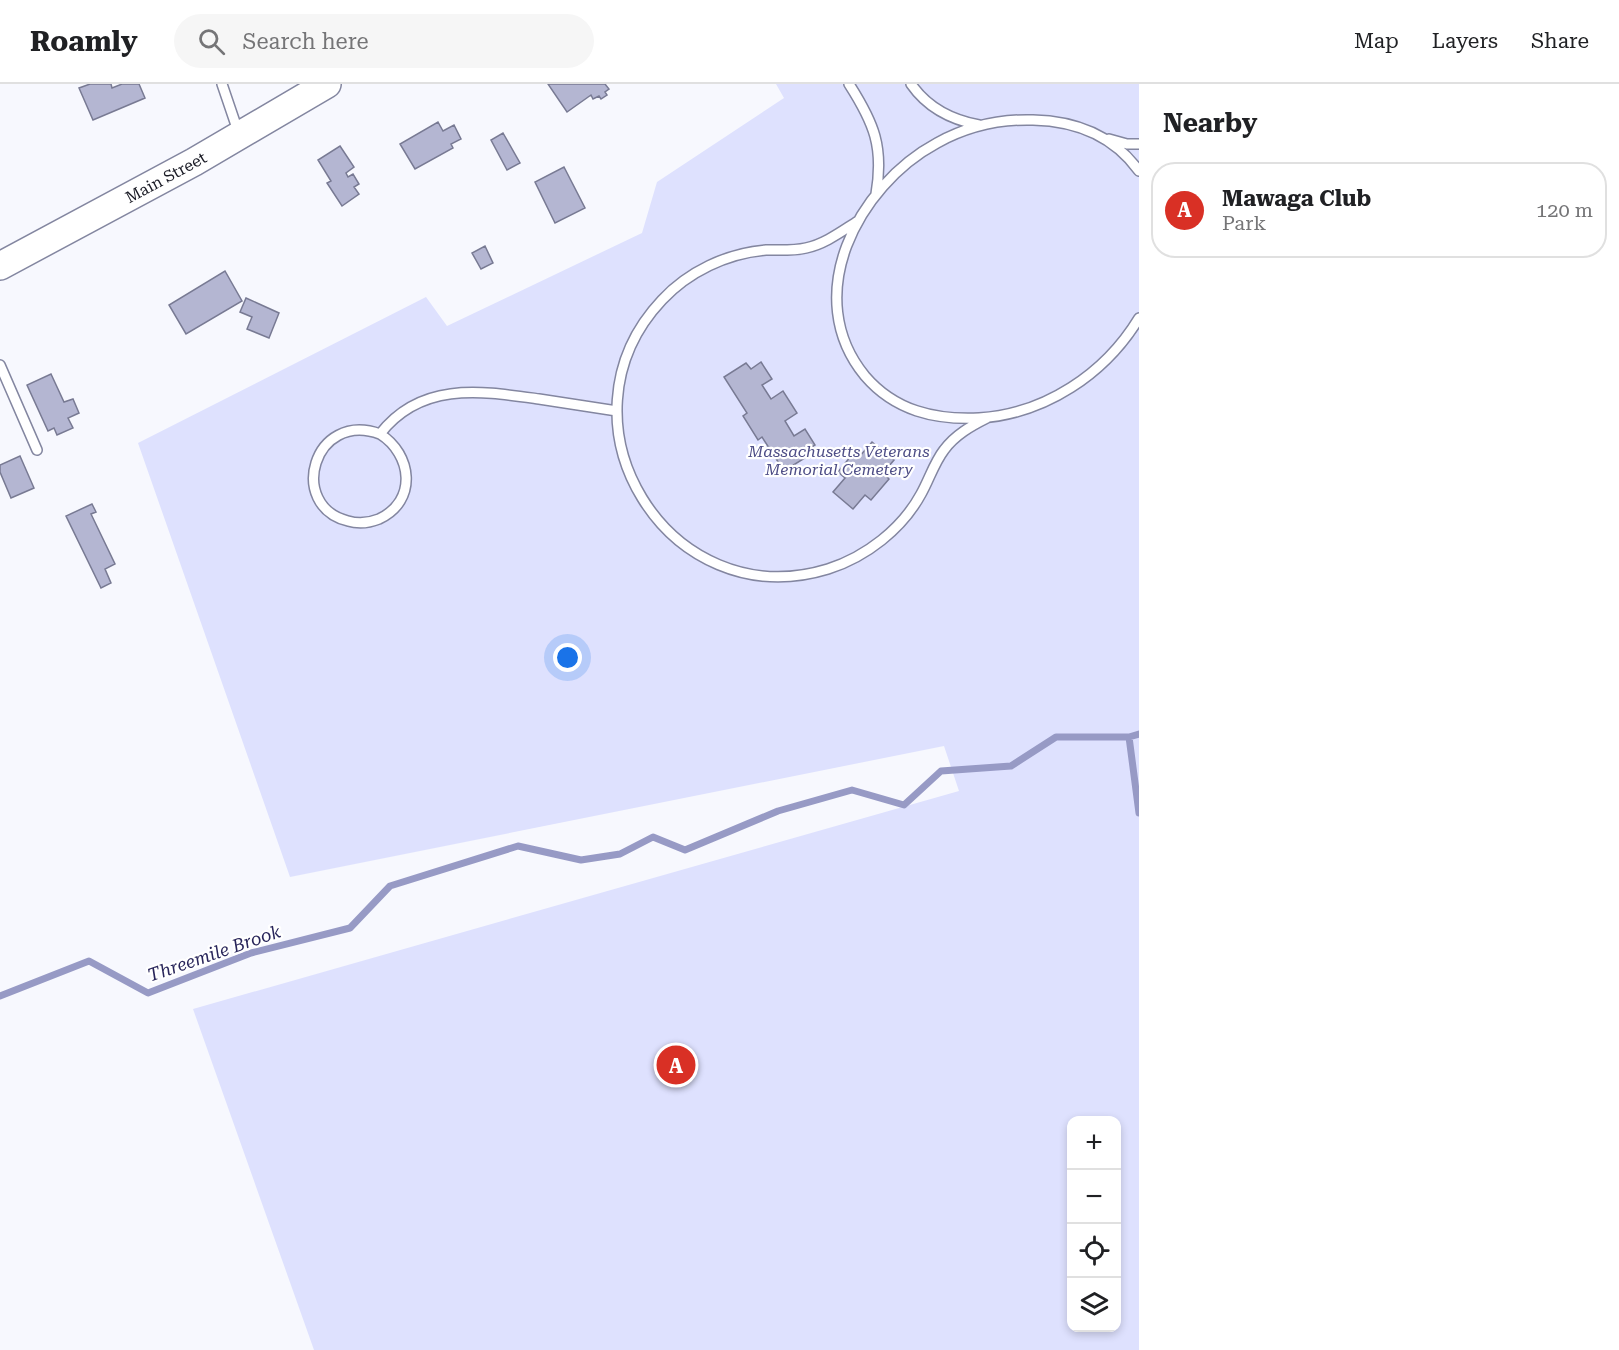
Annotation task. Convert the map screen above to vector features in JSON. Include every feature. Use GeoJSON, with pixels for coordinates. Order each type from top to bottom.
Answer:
{"type":"FeatureCollection","features":[{"type":"Feature","properties":{"kind":"main road","name":"Main Street"},"geometry":{"type":"LineString","coordinates":[[0,266],[141,192],[327,84]]}},
{"type":"Feature","properties":{"kind":"lane"},"geometry":{"type":"LineString","coordinates":[[222,84],[239,136]]}},
{"type":"Feature","properties":{"kind":"lane"},"geometry":{"type":"LineString","coordinates":[[849,84],[869,116],[877,138],[880,161],[876,194]]}},
{"type":"Feature","properties":{"kind":"lane"},"geometry":{"type":"LineString","coordinates":[[911,84],[921,96],[947,115],[981,126]]}},
{"type":"Feature","properties":{"kind":"lane"},"geometry":{"type":"LineString","coordinates":[[1139,171],[1124,154],[1103,138],[1079,126],[1053,120],[1013,120],[981,126],[951,136],[923,151],[898,171],[876,194],[858,221],[842,258],[837,296],[843,335],[860,370],[878,389],[910,410],[948,419],[987,418],[1035,406],[1072,388],[1104,363],[1139,318]]}},
{"type":"Feature","properties":{"kind":"lane"},"geometry":{"type":"LineString","coordinates":[[1103,138],[1127,144],[1139,144]]}},
{"type":"Feature","properties":{"kind":"lane"},"geometry":{"type":"LineString","coordinates":[[858,221],[824,242],[807,248],[756,252],[719,261],[698,271],[680,284],[663,298],[648,316],[626,356],[620,378],[617,411],[620,445],[626,467],[634,488],[646,507],[677,540],[716,564],[738,571],[782,576],[828,569],[850,560],[877,543],[906,516],[920,496],[944,449],[962,432],[987,418]]}},
{"type":"Feature","properties":{"kind":"lane"},"geometry":{"type":"LineString","coordinates":[[0,365],[37,450]]}},
{"type":"Feature","properties":{"kind":"lane"},"geometry":{"type":"LineString","coordinates":[[380,434],[386,426],[404,412],[431,398],[473,391],[617,411]]}},
{"type":"Feature","properties":{"kind":"lane"},"geometry":{"type":"LineString","coordinates":[[369,430],[380,434],[390,440],[403,458],[406,480],[404,492],[394,508],[379,519],[360,523],[341,519],[325,508],[315,491],[313,472],[315,461],[327,442],[347,431],[369,430]]}},
{"type":"Feature","properties":{"kind":"green space","name":"Massachusetts Veterans Memorial Cemetery"},"geometry":{"type":"Polygon","coordinates":[[[776,84],[1139,84],[1139,1350],[314,1350],[193,1009],[959,791],[944,746],[290,877],[138,443],[426,297],[447,326],[642,233],[657,182],[784,98],[776,84]]]}},
{"type":"Feature","properties":{"kind":"building"},"geometry":{"type":"Polygon","coordinates":[[[90,84],[111,84],[112,88],[122,84],[139,84],[145,98],[93,120],[79,88],[90,84]]]}},
{"type":"Feature","properties":{"kind":"building"},"geometry":{"type":"Polygon","coordinates":[[[548,84],[605,84],[609,89],[605,92],[607,95],[601,99],[599,96],[593,99],[591,95],[567,112],[548,84]]]}},
{"type":"Feature","properties":{"kind":"building"},"geometry":{"type":"Polygon","coordinates":[[[438,122],[443,131],[454,125],[461,139],[451,144],[453,148],[415,169],[400,144],[438,122]]]}},
{"type":"Feature","properties":{"kind":"building"},"geometry":{"type":"Polygon","coordinates":[[[503,133],[520,163],[507,170],[491,140],[503,133]]]}},
{"type":"Feature","properties":{"kind":"building"},"geometry":{"type":"Polygon","coordinates":[[[340,146],[354,167],[346,173],[348,177],[353,174],[359,184],[354,187],[359,194],[342,206],[327,183],[331,181],[318,160],[340,146]]]}},
{"type":"Feature","properties":{"kind":"building"},"geometry":{"type":"Polygon","coordinates":[[[564,167],[585,208],[555,223],[535,182],[564,167]]]}},
{"type":"Feature","properties":{"kind":"building"},"geometry":{"type":"Polygon","coordinates":[[[485,246],[493,263],[481,269],[472,253],[485,246]]]}},
{"type":"Feature","properties":{"kind":"building"},"geometry":{"type":"Polygon","coordinates":[[[225,271],[242,301],[186,334],[169,305],[225,271]]]}},
{"type":"Feature","properties":{"kind":"building"},"geometry":{"type":"Polygon","coordinates":[[[246,298],[279,313],[269,338],[247,329],[252,317],[240,312],[246,298]]]}},
{"type":"Feature","properties":{"kind":"building"},"geometry":{"type":"Polygon","coordinates":[[[761,362],[772,379],[762,385],[771,399],[783,391],[797,413],[785,421],[794,436],[805,429],[815,445],[805,451],[808,456],[784,471],[762,437],[758,440],[743,416],[747,413],[724,377],[746,363],[751,369],[761,362]]]}},
{"type":"Feature","properties":{"kind":"building"},"geometry":{"type":"Polygon","coordinates":[[[51,374],[64,402],[73,399],[79,413],[68,418],[73,428],[57,435],[54,428],[48,431],[27,385],[51,374]]]}},
{"type":"Feature","properties":{"kind":"building"},"geometry":{"type":"Polygon","coordinates":[[[872,442],[894,460],[883,473],[889,479],[871,500],[865,495],[853,509],[833,492],[845,478],[838,472],[855,451],[860,456],[872,442]]]}},
{"type":"Feature","properties":{"kind":"building"},"geometry":{"type":"Polygon","coordinates":[[[20,456],[34,488],[11,498],[0,472],[0,465],[20,456]]]}},
{"type":"Feature","properties":{"kind":"building"},"geometry":{"type":"Polygon","coordinates":[[[92,504],[96,512],[91,514],[115,564],[105,569],[111,583],[101,588],[66,516],[92,504]]]}},
{"type":"Feature","properties":{"kind":"waterway","name":"Threemile Brook"},"geometry":{"type":"LineString","coordinates":[[0,996],[89,961],[148,993],[251,953],[350,928],[390,886],[518,846],[581,860],[620,854],[653,837],[685,850],[778,811],[852,790],[904,805],[941,771],[1011,766],[1056,737],[1129,737],[1139,734]]}},
{"type":"Feature","properties":{"kind":"waterway"},"geometry":{"type":"LineString","coordinates":[[1129,737],[1139,813]]}},
{"type":"Feature","properties":{"kind":"place","name":"Mawaga Club"},"geometry":{"type":"Point","coordinates":[676,1065]}}]}
